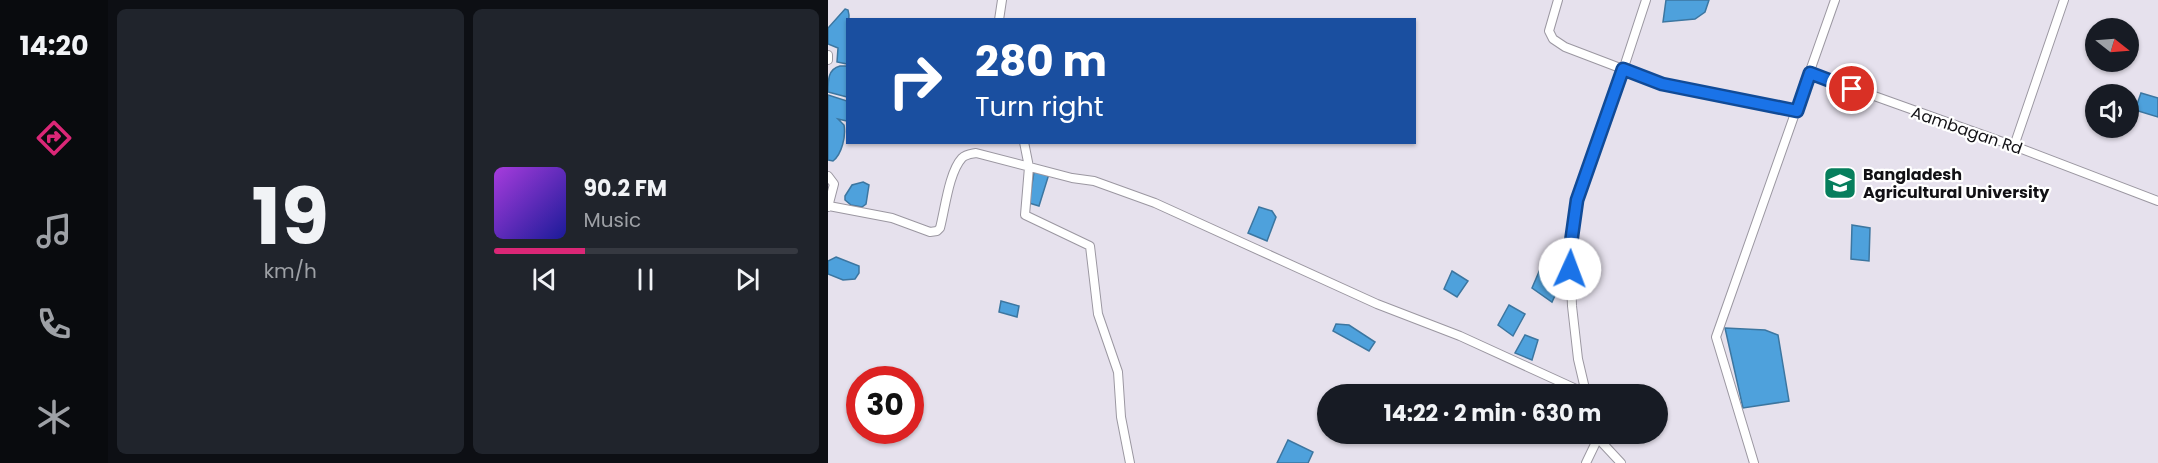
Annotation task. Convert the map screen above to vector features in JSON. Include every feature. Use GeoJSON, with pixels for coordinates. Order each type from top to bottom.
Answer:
{"type":"FeatureCollection","features":[{"type":"Feature","properties":{"kind":"street"},"geometry":{"type":"LineString","coordinates":[[999,18],[1002,0]]}},
{"type":"Feature","properties":{"kind":"street"},"geometry":{"type":"LineString","coordinates":[[1558,0],[1549,31],[1553,39],[1565,47],[1662,84],[1797,111]]}},
{"type":"Feature","properties":{"kind":"street"},"geometry":{"type":"LineString","coordinates":[[1584,384],[1578,359],[1572,306],[1570,250],[1577,200],[1646,0]]}},
{"type":"Feature","properties":{"kind":"street"},"geometry":{"type":"LineString","coordinates":[[1754,463],[1716,337],[1834,0]]}},
{"type":"Feature","properties":{"kind":"street"},"geometry":{"type":"LineString","coordinates":[[2014,146],[2064,0]]}},
{"type":"Feature","properties":{"kind":"street"},"geometry":{"type":"LineString","coordinates":[[828,55],[828,60]]}},
{"type":"Feature","properties":{"kind":"street","name":"Aambagan Rd"},"geometry":{"type":"LineString","coordinates":[[1810,73],[2014,146],[2158,201]]}},
{"type":"Feature","properties":{"kind":"street"},"geometry":{"type":"LineString","coordinates":[[1024,144],[1029,167],[1025,214],[1090,246],[1098,314],[1118,372],[1121,417],[1130,463]]}},
{"type":"Feature","properties":{"kind":"street"},"geometry":{"type":"LineString","coordinates":[[828,176],[834,183],[828,206],[892,218],[933,232],[940,228],[954,175],[961,159],[966,155],[976,153],[1094,181],[1155,203],[1377,304],[1460,336],[1564,384]]}},
{"type":"Feature","properties":{"kind":"street"},"geometry":{"type":"LineString","coordinates":[[1586,463],[1593,444]]}},
{"type":"Feature","properties":{"kind":"street"},"geometry":{"type":"LineString","coordinates":[[1603,444],[1621,463]]}},
{"type":"Feature","properties":{"kind":"water"},"geometry":{"type":"Polygon","coordinates":[[[1666,0],[1709,0],[1705,12],[1695,19],[1663,22],[1666,0]]]}},
{"type":"Feature","properties":{"kind":"water"},"geometry":{"type":"Polygon","coordinates":[[[845,9],[848,10],[846,64],[837,62],[838,48],[828,44],[828,28],[845,9]]]}},
{"type":"Feature","properties":{"kind":"water"},"geometry":{"type":"Polygon","coordinates":[[[846,66],[846,97],[828,92],[831,72],[836,67],[846,66]]]}},
{"type":"Feature","properties":{"kind":"water"},"geometry":{"type":"Polygon","coordinates":[[[2141,93],[2158,98],[2158,117],[2139,111],[2141,93]]]}},
{"type":"Feature","properties":{"kind":"water"},"geometry":{"type":"Polygon","coordinates":[[[828,95],[846,101],[846,121],[838,119],[844,125],[843,144],[833,161],[828,160],[828,95]]]}},
{"type":"Feature","properties":{"kind":"water"},"geometry":{"type":"Polygon","coordinates":[[[1034,172],[1049,174],[1039,206],[1029,203],[1034,172]]]}},
{"type":"Feature","properties":{"kind":"water"},"geometry":{"type":"Polygon","coordinates":[[[863,182],[869,185],[866,204],[862,207],[851,205],[845,200],[845,196],[852,185],[863,182]]]}},
{"type":"Feature","properties":{"kind":"water"},"geometry":{"type":"Polygon","coordinates":[[[1259,207],[1272,211],[1276,217],[1267,241],[1248,233],[1259,207]]]}},
{"type":"Feature","properties":{"kind":"water"},"geometry":{"type":"Polygon","coordinates":[[[1852,225],[1870,228],[1869,261],[1851,259],[1852,225]]]}},
{"type":"Feature","properties":{"kind":"water"},"geometry":{"type":"Polygon","coordinates":[[[836,257],[859,266],[859,273],[855,279],[843,280],[828,274],[828,261],[836,257]]]}},
{"type":"Feature","properties":{"kind":"water"},"geometry":{"type":"Polygon","coordinates":[[[1544,260],[1560,270],[1563,278],[1552,302],[1532,288],[1544,260]]]}},
{"type":"Feature","properties":{"kind":"water"},"geometry":{"type":"Polygon","coordinates":[[[1452,271],[1468,281],[1457,297],[1444,289],[1452,271]]]}},
{"type":"Feature","properties":{"kind":"water"},"geometry":{"type":"Polygon","coordinates":[[[1001,301],[1019,306],[1017,317],[999,312],[1001,301]]]}},
{"type":"Feature","properties":{"kind":"water"},"geometry":{"type":"Polygon","coordinates":[[[1509,305],[1525,314],[1513,336],[1498,325],[1509,305]]]}},
{"type":"Feature","properties":{"kind":"water"},"geometry":{"type":"Polygon","coordinates":[[[1336,324],[1349,325],[1375,342],[1369,351],[1333,331],[1336,324]]]}},
{"type":"Feature","properties":{"kind":"water"},"geometry":{"type":"Polygon","coordinates":[[[1725,328],[1765,330],[1778,335],[1789,401],[1743,408],[1725,328]]]}},
{"type":"Feature","properties":{"kind":"water"},"geometry":{"type":"Polygon","coordinates":[[[1525,335],[1538,340],[1532,360],[1515,353],[1525,335]]]}},
{"type":"Feature","properties":{"kind":"water"},"geometry":{"type":"Polygon","coordinates":[[[1288,440],[1313,452],[1308,463],[1277,463],[1288,440]]]}},
{"type":"Feature","properties":{"kind":"place","name":"Bangladesh Agricultural University"},"geometry":{"type":"Point","coordinates":[1840,183]}},
{"type":"Feature","properties":{"kind":"route"},"geometry":{"type":"LineString","coordinates":[[1570,269],[1570,250],[1577,200],[1623,69],[1662,84],[1797,111],[1810,73],[1852,89]]}}]}
